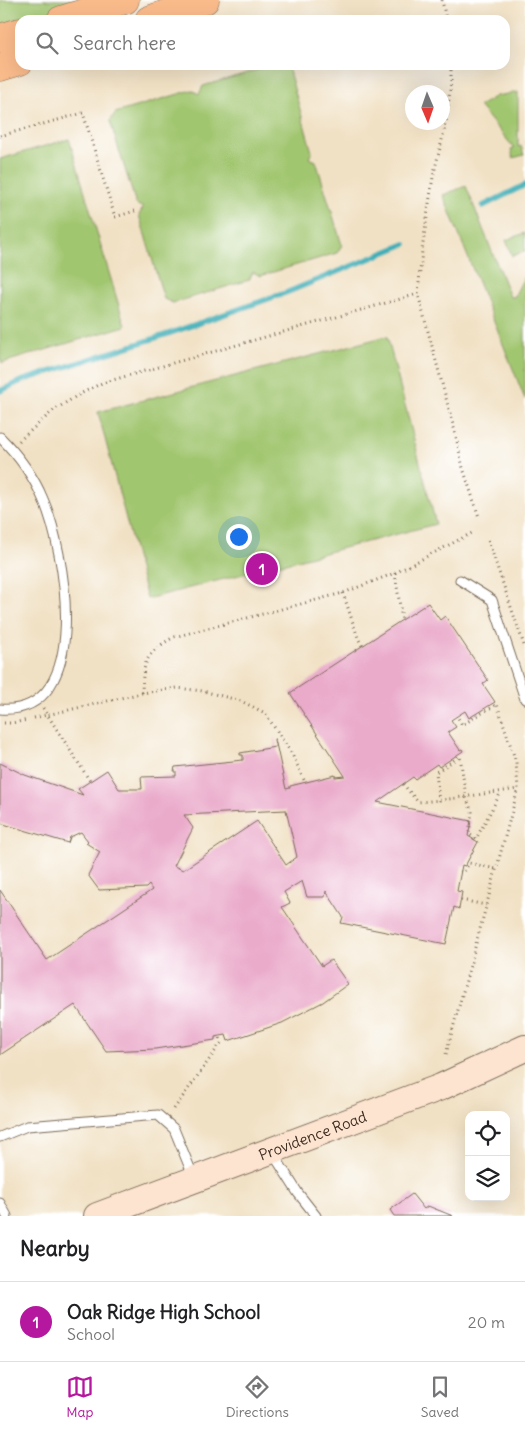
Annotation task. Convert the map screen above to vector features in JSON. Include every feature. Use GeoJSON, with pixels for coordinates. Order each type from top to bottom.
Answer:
{"type":"FeatureCollection","features":[{"type":"Feature","properties":{"kind":"highway"},"geometry":{"type":"LineString","coordinates":[[77,15],[124,0]]}},
{"type":"Feature","properties":{"kind":"highway"},"geometry":{"type":"LineString","coordinates":[[163,15],[204,0]]}},
{"type":"Feature","properties":{"kind":"highway"},"geometry":{"type":"LineString","coordinates":[[0,38],[15,34]]}},
{"type":"Feature","properties":{"kind":"highway"},"geometry":{"type":"LineString","coordinates":[[0,67],[15,62]]}},
{"type":"Feature","properties":{"kind":"street","name":"Providence Road"},"geometry":{"type":"LineString","coordinates":[[97,1216],[441,1086],[525,1048]]}},
{"type":"Feature","properties":{"kind":"lane"},"geometry":{"type":"LineString","coordinates":[[0,437],[22,461],[43,499],[55,536],[64,580],[66,620],[63,647],[57,672],[47,690],[37,699],[23,706],[0,709]]}},
{"type":"Feature","properties":{"kind":"lane"},"geometry":{"type":"LineString","coordinates":[[460,580],[492,600],[525,699]]}},
{"type":"Feature","properties":{"kind":"lane"},"geometry":{"type":"LineString","coordinates":[[0,1137],[26,1126],[158,1115],[174,1129],[195,1178]]}},
{"type":"Feature","properties":{"kind":"lane"},"geometry":{"type":"LineString","coordinates":[[271,1150],[298,1193],[316,1216]]}},
{"type":"Feature","properties":{"kind":"lane"},"geometry":{"type":"LineString","coordinates":[[0,1203],[7,1216]]}},
{"type":"Feature","properties":{"kind":"path"},"geometry":{"type":"LineString","coordinates":[[442,0],[445,15]]}},
{"type":"Feature","properties":{"kind":"path"},"geometry":{"type":"LineString","coordinates":[[450,70],[451,82],[446,123],[433,178],[422,250],[418,294],[463,468],[479,517]]}},
{"type":"Feature","properties":{"kind":"path"},"geometry":{"type":"LineString","coordinates":[[0,136],[83,113],[115,217],[135,211]]}},
{"type":"Feature","properties":{"kind":"path"},"geometry":{"type":"LineString","coordinates":[[11,448],[54,410],[102,383],[418,294]]}},
{"type":"Feature","properties":{"kind":"path"},"geometry":{"type":"LineString","coordinates":[[142,693],[143,670],[150,655],[159,645],[174,637],[343,593],[395,572],[472,533]]}},
{"type":"Feature","properties":{"kind":"path"},"geometry":{"type":"LineString","coordinates":[[488,540],[525,648]]}},
{"type":"Feature","properties":{"kind":"path"},"geometry":{"type":"LineString","coordinates":[[395,572],[402,620]]}},
{"type":"Feature","properties":{"kind":"path"},"geometry":{"type":"LineString","coordinates":[[343,593],[362,646]]}},
{"type":"Feature","properties":{"kind":"path"},"geometry":{"type":"LineString","coordinates":[[48,715],[142,693],[177,688],[241,701],[265,713],[292,754],[305,782]]}},
{"type":"Feature","properties":{"kind":"path"},"geometry":{"type":"LineString","coordinates":[[37,699],[90,781]]}},
{"type":"Feature","properties":{"kind":"path"},"geometry":{"type":"LineString","coordinates":[[446,1054],[518,789],[516,762],[497,704],[462,725],[457,716]]}},
{"type":"Feature","properties":{"kind":"path"},"geometry":{"type":"LineString","coordinates":[[439,801],[436,772],[460,756],[466,797],[472,812],[469,834],[476,839],[501,792]]}},
{"type":"Feature","properties":{"kind":"path"},"geometry":{"type":"LineString","coordinates":[[403,784],[418,802],[439,801],[518,789]]}},
{"type":"Feature","properties":{"kind":"path"},"geometry":{"type":"LineString","coordinates":[[460,872],[464,872],[469,864],[496,869]]}},
{"type":"Feature","properties":{"kind":"path"},"geometry":{"type":"LineString","coordinates":[[461,900],[486,906]]}},
{"type":"Feature","properties":{"kind":"path"},"geometry":{"type":"LineString","coordinates":[[174,1109],[221,1043],[220,1037]]}},
{"type":"Feature","properties":{"kind":"green space"},"geometry":{"type":"Polygon","coordinates":[[[0,0],[90,0],[42,15],[15,15],[15,22],[0,27],[0,0]]]}},
{"type":"Feature","properties":{"kind":"green space"},"geometry":{"type":"Polygon","coordinates":[[[257,70],[289,70],[312,152],[309,158],[316,161],[342,245],[337,253],[260,276],[253,272],[249,280],[173,303],[164,299],[139,215],[143,208],[136,204],[110,121],[115,113],[192,90],[199,94],[203,86],[257,70]]]}},
{"type":"Feature","properties":{"kind":"green space"},"geometry":{"type":"Polygon","coordinates":[[[518,92],[518,147],[521,146],[524,155],[513,158],[511,150],[514,148],[479,106],[496,96],[518,92]]]}},
{"type":"Feature","properties":{"kind":"green space"},"geometry":{"type":"Polygon","coordinates":[[[69,139],[125,326],[2,363],[0,357],[0,159],[69,139]]]}},
{"type":"Feature","properties":{"kind":"green space"},"geometry":{"type":"Polygon","coordinates":[[[466,186],[510,297],[514,297],[525,275],[525,399],[443,195],[466,186]]]}},
{"type":"Feature","properties":{"kind":"green space"},"geometry":{"type":"Polygon","coordinates":[[[525,233],[525,251],[512,256],[506,240],[525,233]]]}},
{"type":"Feature","properties":{"kind":"green space"},"geometry":{"type":"Polygon","coordinates":[[[387,336],[436,524],[147,599],[98,412],[387,336]]]}},
{"type":"Feature","properties":{"kind":"building"},"geometry":{"type":"Polygon","coordinates":[[[428,603],[440,620],[445,616],[488,680],[483,684],[495,702],[469,718],[465,711],[451,720],[456,727],[448,732],[460,750],[462,749],[463,751],[439,767],[437,764],[415,779],[413,777],[377,802],[471,821],[468,836],[478,842],[465,866],[462,865],[457,891],[462,892],[459,909],[454,907],[446,944],[341,923],[343,917],[326,891],[325,897],[307,897],[302,881],[284,892],[290,903],[282,907],[322,966],[331,960],[348,984],[323,1002],[282,1023],[228,1041],[226,1035],[215,1037],[215,1040],[155,1049],[106,1051],[75,1005],[0,1055],[0,890],[47,960],[152,890],[149,885],[146,888],[99,890],[88,875],[100,852],[86,843],[88,841],[81,832],[70,837],[68,843],[0,823],[0,763],[25,775],[83,795],[78,789],[107,770],[119,789],[142,789],[141,777],[176,776],[175,767],[243,760],[243,755],[240,755],[240,753],[275,747],[275,739],[286,789],[290,788],[290,786],[335,775],[335,777],[345,776],[290,693],[428,603]],[[286,810],[184,815],[193,828],[174,866],[183,870],[257,821],[286,865],[297,857],[286,810]]]}},
{"type":"Feature","properties":{"kind":"building"},"geometry":{"type":"Polygon","coordinates":[[[412,1194],[424,1209],[428,1206],[453,1216],[394,1216],[390,1210],[412,1194]]]}},
{"type":"Feature","properties":{"kind":"waterway"},"geometry":{"type":"LineString","coordinates":[[483,206],[525,185]]}},
{"type":"Feature","properties":{"kind":"waterway"},"geometry":{"type":"LineString","coordinates":[[0,391],[21,381],[162,336],[288,292],[405,244]]}},
{"type":"Feature","properties":{"kind":"place","name":"Oak Ridge High School"},"geometry":{"type":"Point","coordinates":[262,569]}}]}
